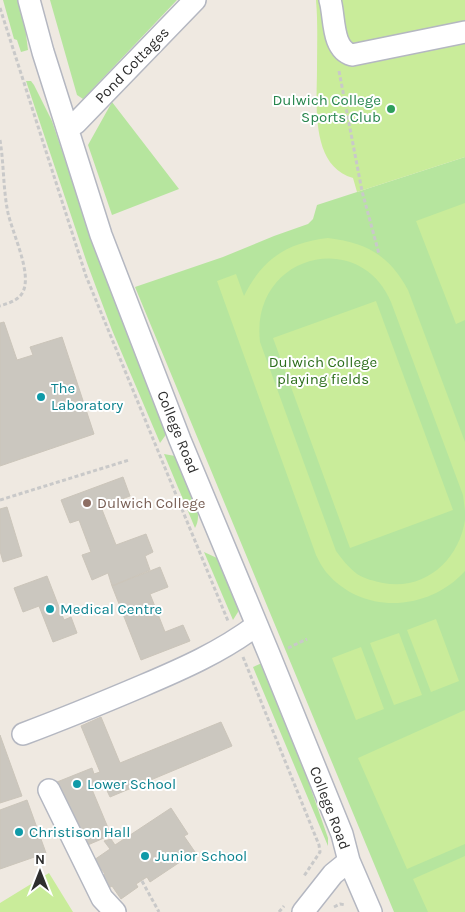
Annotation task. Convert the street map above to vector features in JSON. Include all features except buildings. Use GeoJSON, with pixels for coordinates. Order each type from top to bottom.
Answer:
{"type":"FeatureCollection","features":[{"type":"Feature","properties":{"kind":"street","name":"College Road"},"geometry":{"type":"LineString","coordinates":[[29,0],[43,52],[101,235],[180,440],[342,834],[349,862],[371,912]]}},
{"type":"Feature","properties":{"kind":"street","name":"Pond Cottages"},"geometry":{"type":"LineString","coordinates":[[67,128],[76,123],[195,0]]}},
{"type":"Feature","properties":{"kind":"street"},"geometry":{"type":"LineString","coordinates":[[330,0],[338,43],[347,54],[357,55],[465,32]]}},
{"type":"Feature","properties":{"kind":"street"},"geometry":{"type":"LineString","coordinates":[[24,734],[75,715],[198,662],[232,643],[257,625]]}},
{"type":"Feature","properties":{"kind":"street"},"geometry":{"type":"LineString","coordinates":[[49,790],[102,898],[115,912]]}},
{"type":"Feature","properties":{"kind":"street"},"geometry":{"type":"LineString","coordinates":[[303,912],[333,874],[349,862]]}},
{"type":"Feature","properties":{"kind":"path"},"geometry":{"type":"LineString","coordinates":[[338,43],[337,62],[362,191],[379,254]]}},
{"type":"Feature","properties":{"kind":"path"},"geometry":{"type":"LineString","coordinates":[[0,140],[8,211],[25,274],[25,286],[21,296],[13,302],[0,306]]}},
{"type":"Feature","properties":{"kind":"path"},"geometry":{"type":"LineString","coordinates":[[0,500],[129,460]]}},
{"type":"Feature","properties":{"kind":"path"},"geometry":{"type":"LineString","coordinates":[[284,649],[307,639]]}},
{"type":"Feature","properties":{"kind":"path"},"geometry":{"type":"LineString","coordinates":[[142,881],[159,912]]}},
{"type":"Feature","properties":{"kind":"path"},"geometry":{"type":"LineString","coordinates":[[328,911],[338,904],[344,904],[348,907]]}},
{"type":"Feature","properties":{"kind":"green space"},"geometry":{"type":"Polygon","coordinates":[[[3,0],[18,0],[24,19],[28,50],[21,52],[17,40],[14,39],[3,0]]]}},
{"type":"Feature","properties":{"kind":"green space"},"geometry":{"type":"Polygon","coordinates":[[[50,0],[177,0],[83,99],[77,95],[50,0]]]}},
{"type":"Feature","properties":{"kind":"green space","name":"Dulwich College Sports Club"},"geometry":{"type":"Polygon","coordinates":[[[316,0],[465,0],[465,157],[357,192],[353,178],[339,171],[329,161],[319,132],[317,116],[316,0]]]}},
{"type":"Feature","properties":{"kind":"green space"},"geometry":{"type":"Polygon","coordinates":[[[26,81],[31,81],[34,85],[52,121],[100,264],[166,431],[160,443],[112,330],[87,263],[26,81]]]}},
{"type":"Feature","properties":{"kind":"green space"},"geometry":{"type":"Polygon","coordinates":[[[112,102],[179,189],[112,215],[88,145],[112,102]]]}},
{"type":"Feature","properties":{"kind":"green space","name":"Dulwich College playing fields"},"geometry":{"type":"Polygon","coordinates":[[[465,157],[465,912],[394,912],[135,287],[223,257],[308,224],[313,219],[317,205],[465,157]]]}},
{"type":"Feature","properties":{"kind":"green space"},"geometry":{"type":"Polygon","coordinates":[[[465,203],[465,320],[456,324],[416,221],[465,203]]]}},
{"type":"Feature","properties":{"kind":"green space"},"geometry":{"type":"Polygon","coordinates":[[[328,238],[354,243],[376,253],[393,268],[408,290],[465,442],[465,511],[463,495],[391,302],[376,279],[356,264],[333,259],[310,261],[289,271],[272,288],[261,312],[260,342],[336,551],[354,571],[366,579],[383,583],[413,582],[426,577],[438,570],[456,548],[465,520],[465,571],[450,584],[433,594],[415,600],[396,603],[377,602],[358,596],[341,586],[322,566],[316,555],[217,281],[236,274],[244,296],[259,272],[278,255],[300,244],[328,238]]]}},
{"type":"Feature","properties":{"kind":"green space"},"geometry":{"type":"Polygon","coordinates":[[[376,301],[453,510],[350,548],[273,338],[376,301]]]}},
{"type":"Feature","properties":{"kind":"green space"},"geometry":{"type":"Polygon","coordinates":[[[164,454],[175,456],[189,486],[198,516],[195,528],[164,454]]]}},
{"type":"Feature","properties":{"kind":"green space"},"geometry":{"type":"Polygon","coordinates":[[[204,552],[217,558],[238,606],[238,612],[233,620],[204,552]]]}},
{"type":"Feature","properties":{"kind":"green space"},"geometry":{"type":"Polygon","coordinates":[[[436,619],[459,681],[431,692],[407,630],[436,619]]]}},
{"type":"Feature","properties":{"kind":"green space"},"geometry":{"type":"Polygon","coordinates":[[[399,633],[422,695],[394,705],[370,643],[399,633]]]}},
{"type":"Feature","properties":{"kind":"green space"},"geometry":{"type":"Polygon","coordinates":[[[361,647],[384,709],[356,720],[332,658],[361,647]]]}},
{"type":"Feature","properties":{"kind":"green space"},"geometry":{"type":"Polygon","coordinates":[[[262,663],[304,769],[328,838],[328,846],[253,667],[262,663]]]}},
{"type":"Feature","properties":{"kind":"green space"},"geometry":{"type":"Polygon","coordinates":[[[465,710],[465,844],[407,869],[358,758],[465,710]]]}},
{"type":"Feature","properties":{"kind":"green space"},"geometry":{"type":"Polygon","coordinates":[[[465,856],[465,912],[428,912],[413,879],[465,856]]]}},
{"type":"Feature","properties":{"kind":"green space"},"geometry":{"type":"Polygon","coordinates":[[[49,873],[73,912],[0,912],[0,903],[49,873]]]}},
{"type":"Feature","properties":{"kind":"place","name":"Dulwich College Sports Club"},"geometry":{"type":"Point","coordinates":[391,109]}},
{"type":"Feature","properties":{"kind":"place","name":"The Laboratory"},"geometry":{"type":"Point","coordinates":[41,397]}},
{"type":"Feature","properties":{"kind":"place","name":"Dulwich College"},"geometry":{"type":"Point","coordinates":[87,503]}},
{"type":"Feature","properties":{"kind":"place","name":"Medical Centre"},"geometry":{"type":"Point","coordinates":[50,609]}},
{"type":"Feature","properties":{"kind":"place","name":"Lower School"},"geometry":{"type":"Point","coordinates":[77,784]}},
{"type":"Feature","properties":{"kind":"place","name":"Christison Hall"},"geometry":{"type":"Point","coordinates":[19,832]}},
{"type":"Feature","properties":{"kind":"place","name":"Junior School"},"geometry":{"type":"Point","coordinates":[145,856]}}]}
